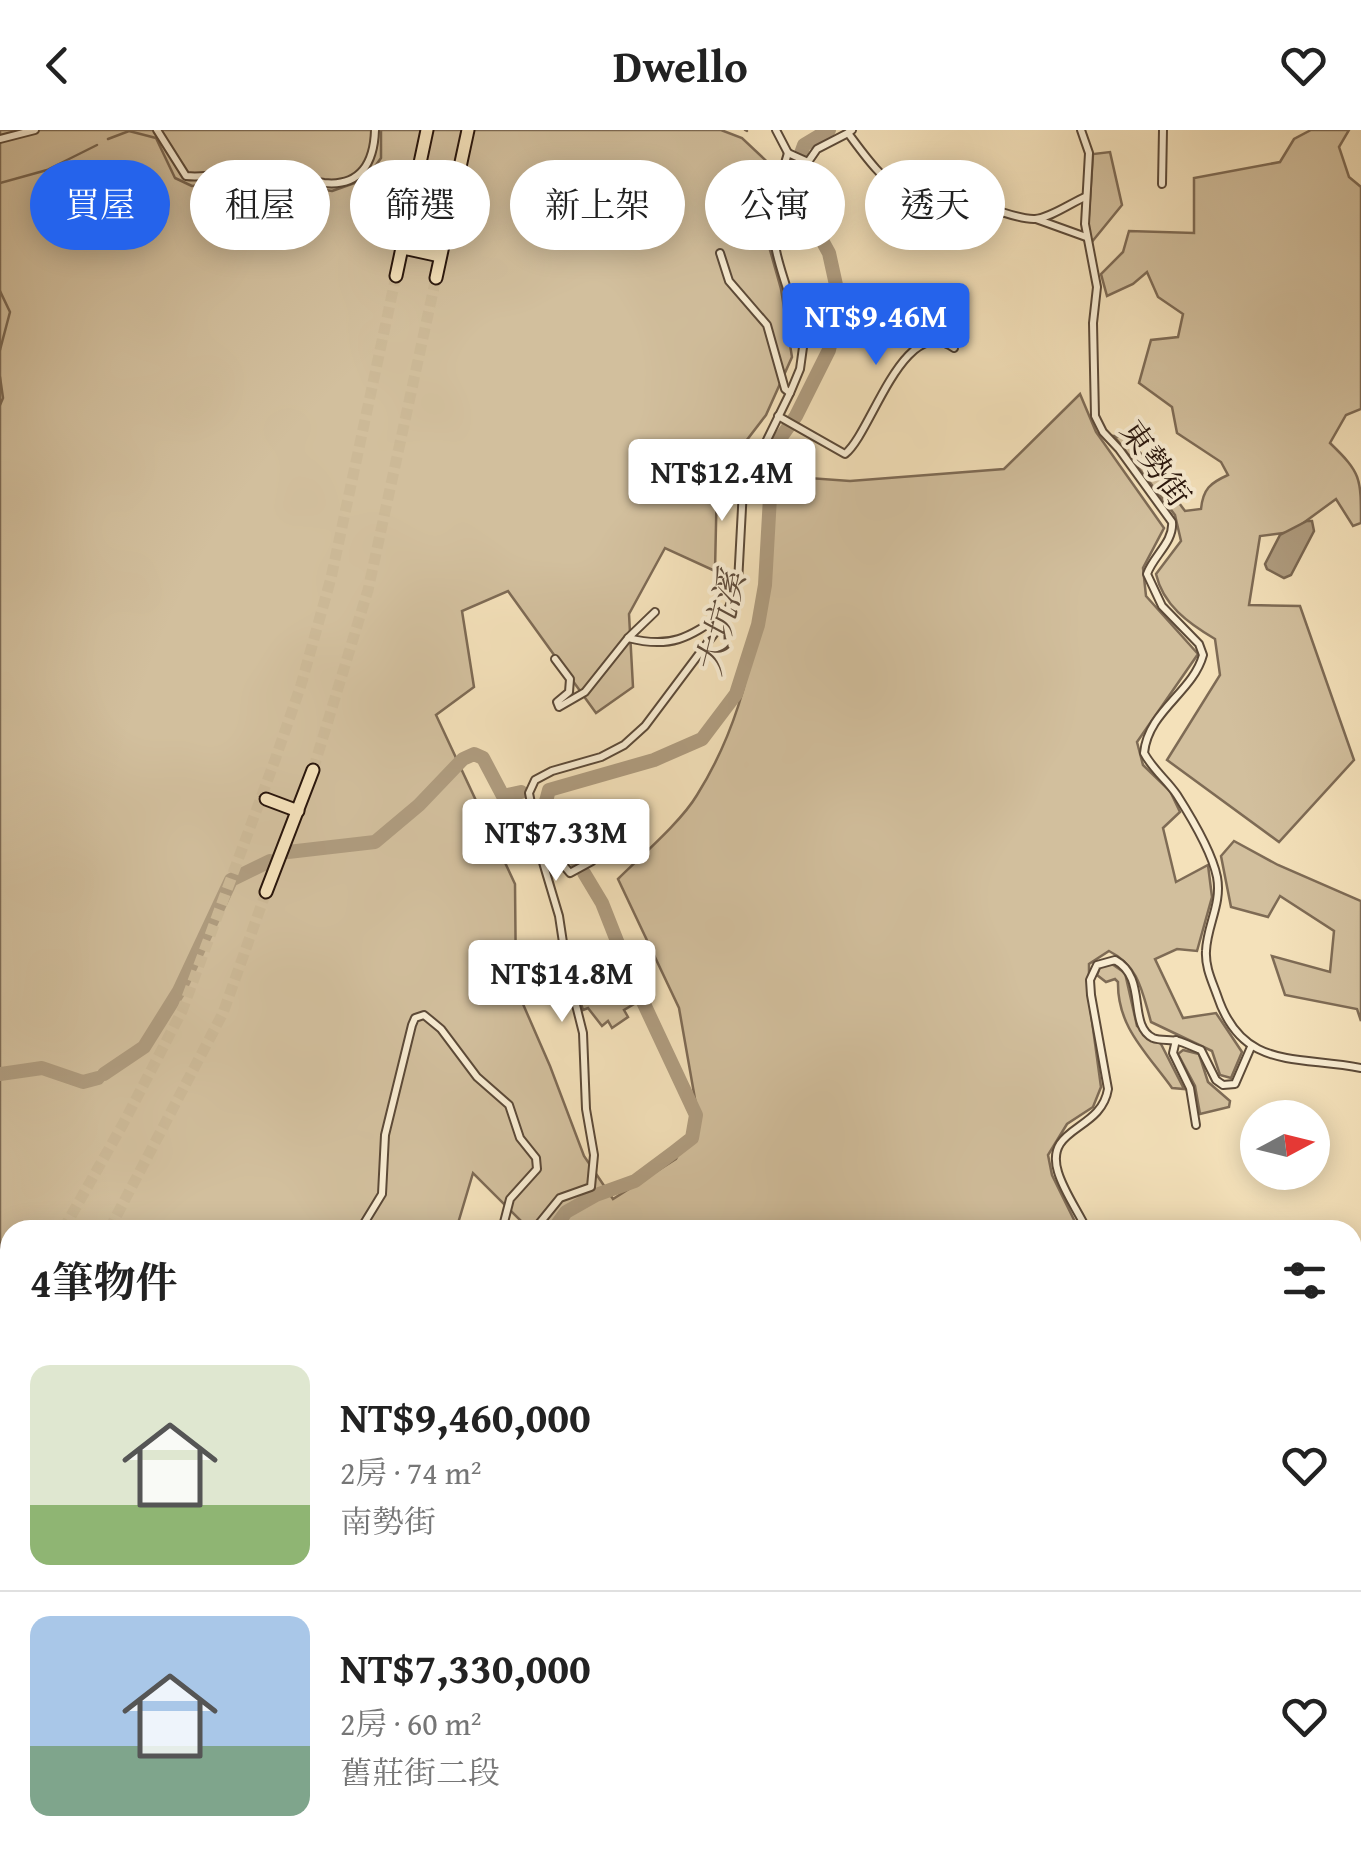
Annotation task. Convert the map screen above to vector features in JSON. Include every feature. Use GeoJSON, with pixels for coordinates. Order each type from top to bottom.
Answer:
{"type":"FeatureCollection","features":[{"type":"Feature","properties":{"kind":"highway"},"geometry":{"type":"LineString","coordinates":[[420,160],[426,130]]}},
{"type":"Feature","properties":{"kind":"highway"},"geometry":{"type":"LineString","coordinates":[[436,278],[468,130]]}},
{"type":"Feature","properties":{"kind":"highway"},"geometry":{"type":"LineString","coordinates":[[396,276],[402,250]]}},
{"type":"Feature","properties":{"kind":"highway"},"geometry":{"type":"LineString","coordinates":[[412,250],[440,256]]}},
{"type":"Feature","properties":{"kind":"highway"},"geometry":{"type":"LineString","coordinates":[[266,892],[313,770]]}},
{"type":"Feature","properties":{"kind":"highway"},"geometry":{"type":"LineString","coordinates":[[266,799],[298,811]]}},
{"type":"Feature","properties":{"kind":"street"},"geometry":{"type":"LineString","coordinates":[[0,139],[36,130]]}},
{"type":"Feature","properties":{"kind":"street"},"geometry":{"type":"LineString","coordinates":[[158,130],[186,176],[216,176],[272,167],[324,183],[349,178],[372,161],[375,130]]}},
{"type":"Feature","properties":{"kind":"street"},"geometry":{"type":"LineString","coordinates":[[776,130],[790,154],[808,162],[817,149],[850,131],[873,167],[903,194],[1036,219],[1086,237]]}},
{"type":"Feature","properties":{"kind":"street","name":"東勢街"},"geometry":{"type":"LineString","coordinates":[[1082,130],[1089,153],[1084,197],[1086,237],[1097,286],[1093,324],[1095,416],[1172,522],[1170,538],[1147,574],[1162,606],[1198,644],[1202,654],[1196,669],[1152,725],[1144,753],[1178,796],[1211,858],[1220,894],[1206,961],[1229,1025],[1251,1047]]}},
{"type":"Feature","properties":{"kind":"street"},"geometry":{"type":"LineString","coordinates":[[1162,184],[1163,130]]}},
{"type":"Feature","properties":{"kind":"street"},"geometry":{"type":"LineString","coordinates":[[542,1220],[560,1198],[592,1187],[594,1173],[582,1033],[529,793],[534,780],[601,757],[645,726],[728,610],[739,576],[743,488],[782,418],[800,369],[804,340],[772,223],[790,154]]}},
{"type":"Feature","properties":{"kind":"street"},"geometry":{"type":"LineString","coordinates":[[1036,219],[1084,197]]}},
{"type":"Feature","properties":{"kind":"street"},"geometry":{"type":"LineString","coordinates":[[720,253],[729,281],[767,325],[785,389],[790,392]]}},
{"type":"Feature","properties":{"kind":"street"},"geometry":{"type":"LineString","coordinates":[[782,418],[845,454],[897,367],[922,345],[942,342],[954,348]]}},
{"type":"Feature","properties":{"kind":"street"},"geometry":{"type":"LineString","coordinates":[[628,638],[654,644],[684,640],[728,610]]}},
{"type":"Feature","properties":{"kind":"street"},"geometry":{"type":"LineString","coordinates":[[555,659],[570,679],[569,692],[557,702],[560,707],[585,692],[628,638],[655,612]]}},
{"type":"Feature","properties":{"kind":"street"},"geometry":{"type":"LineString","coordinates":[[538,834],[570,873],[592,861]]}},
{"type":"Feature","properties":{"kind":"street"},"geometry":{"type":"LineString","coordinates":[[1082,1220],[1058,1173],[1056,1156],[1063,1139],[1097,1116],[1106,1104],[1108,1090],[1090,996],[1090,980],[1096,965],[1115,960],[1124,965],[1134,981],[1146,1032],[1156,1039],[1176,1040],[1204,1053],[1216,1080],[1223,1086],[1235,1084],[1251,1047],[1287,1058],[1361,1068]]}},
{"type":"Feature","properties":{"kind":"street"},"geometry":{"type":"LineString","coordinates":[[366,1220],[382,1194],[386,1135],[396,1080],[412,1024],[415,1018],[424,1016],[442,1029],[477,1077],[509,1106],[520,1138],[536,1158],[537,1168],[510,1200],[505,1220]]}},
{"type":"Feature","properties":{"kind":"street"},"geometry":{"type":"LineString","coordinates":[[1176,1040],[1172,1053],[1190,1088],[1196,1125]]}},
{"type":"Feature","properties":{"kind":"shaded area"},"geometry":{"type":"Polygon","coordinates":[[[0,130],[721,130],[742,138],[765,160],[705,160],[705,250],[770,250],[792,357],[766,415],[717,479],[715,571],[665,548],[629,614],[633,687],[596,713],[508,591],[462,611],[474,687],[436,715],[515,884],[516,988],[584,1156],[613,1199],[676,1159],[698,1116],[679,1008],[618,879],[690,805],[734,720],[755,641],[761,600],[768,475],[850,481],[1004,469],[1080,394],[1096,432],[1164,528],[1143,568],[1146,596],[1198,654],[1137,742],[1143,765],[1170,791],[1180,812],[1163,828],[1176,882],[1208,865],[1212,897],[1197,951],[1177,949],[1155,959],[1183,1018],[1216,1013],[1242,1052],[1231,1078],[1220,1075],[1212,1051],[1151,1022],[1138,980],[1127,964],[1109,951],[1089,964],[1089,999],[1101,1087],[1093,1107],[1067,1124],[1048,1155],[1052,1175],[1074,1220],[520,1220],[473,1173],[459,1220],[0,1220],[0,130]]]}},
{"type":"Feature","properties":{"kind":"shaded area"},"geometry":{"type":"Polygon","coordinates":[[[1311,130],[1349,130],[1339,147],[1349,177],[1361,187],[1361,409],[1346,415],[1330,443],[1357,477],[1361,523],[1353,526],[1336,499],[1291,532],[1260,536],[1249,605],[1300,606],[1354,760],[1279,842],[1167,760],[1220,675],[1215,639],[1186,620],[1159,585],[1156,574],[1181,541],[1175,515],[1114,436],[1125,437],[1148,461],[1185,511],[1201,509],[1208,488],[1228,475],[1221,462],[1177,433],[1172,407],[1139,383],[1151,340],[1178,337],[1183,314],[1158,297],[1147,272],[1133,284],[1107,296],[1101,274],[1123,252],[1129,231],[1194,233],[1194,178],[1280,162],[1294,139],[1311,130]]]}},
{"type":"Feature","properties":{"kind":"shaded area"},"geometry":{"type":"Polygon","coordinates":[[[1110,152],[1122,205],[1091,243],[1088,229],[1093,154],[1110,152]]]}},
{"type":"Feature","properties":{"kind":"shaded area"},"geometry":{"type":"Polygon","coordinates":[[[1312,521],[1314,531],[1291,575],[1284,578],[1267,569],[1265,564],[1280,535],[1312,521]]]}},
{"type":"Feature","properties":{"kind":"shaded area"},"geometry":{"type":"Polygon","coordinates":[[[1234,841],[1361,901],[1361,1021],[1357,1009],[1285,995],[1272,956],[1330,972],[1334,931],[1280,896],[1268,917],[1231,907],[1221,856],[1234,841]]]}},
{"type":"Feature","properties":{"kind":"shaded area"},"geometry":{"type":"Polygon","coordinates":[[[589,962],[591,967],[605,962],[607,967],[615,965],[634,1004],[624,1010],[628,1017],[612,1028],[608,1021],[602,1026],[588,1008],[583,1010],[576,987],[586,984],[583,965],[589,962]]]}},
{"type":"Feature","properties":{"kind":"shaded area"},"geometry":{"type":"Polygon","coordinates":[[[1109,962],[1125,973],[1137,1026],[1161,1044],[1184,1089],[1172,1088],[1135,1039],[1122,1013],[1118,982],[1106,982],[1097,975],[1100,967],[1109,962]]]}},
{"type":"Feature","properties":{"kind":"shaded area"},"geometry":{"type":"Polygon","coordinates":[[[1183,1050],[1199,1054],[1208,1082],[1230,1101],[1229,1107],[1200,1114],[1195,1086],[1178,1054],[1183,1050]]]}},
{"type":"Feature","properties":{"kind":"waterway"},"geometry":{"type":"LineString","coordinates":[[108,139],[129,131],[156,138],[175,178],[192,186],[255,179],[332,191],[366,179],[381,158],[381,130]]}},
{"type":"Feature","properties":{"kind":"waterway","name":"大坑溪"},"geometry":{"type":"LineString","coordinates":[[577,862],[545,805],[549,790],[654,760],[702,739],[736,694],[758,625],[765,585],[772,462],[779,440],[796,416],[829,350],[840,303],[829,253],[796,193],[794,173],[804,145],[829,130]]}},
{"type":"Feature","properties":{"kind":"waterway"},"geometry":{"type":"LineString","coordinates":[[0,183],[47,170],[97,145]]}},
{"type":"Feature","properties":{"kind":"waterway"},"geometry":{"type":"LineString","coordinates":[[0,291],[10,312],[0,350]]}},
{"type":"Feature","properties":{"kind":"waterway"},"geometry":{"type":"LineString","coordinates":[[0,377],[0,405]]}},
{"type":"Feature","properties":{"kind":"waterway"},"geometry":{"type":"LineString","coordinates":[[288,852],[375,842],[419,805],[463,759],[474,754],[483,758],[503,796],[521,792]]}},
{"type":"Feature","properties":{"kind":"waterway"},"geometry":{"type":"LineString","coordinates":[[104,1074],[144,1047],[179,991],[231,880],[270,861]]}},
{"type":"Feature","properties":{"kind":"waterway","name":"大坑溪"},"geometry":{"type":"LineString","coordinates":[[560,1220],[566,1212],[596,1195],[635,1181],[692,1138],[696,1115],[630,974],[602,903],[584,873]]}},
{"type":"Feature","properties":{"kind":"waterway"},"geometry":{"type":"LineString","coordinates":[[0,1074],[42,1068],[83,1082],[98,1078]]}},
{"type":"Feature","properties":{"kind":"tunnel"},"geometry":{"type":"LineString","coordinates":[[69,1220],[182,1011],[275,760],[331,578],[396,276]]}},
{"type":"Feature","properties":{"kind":"tunnel"},"geometry":{"type":"LineString","coordinates":[[313,770],[368,590],[436,278]]}},
{"type":"Feature","properties":{"kind":"tunnel"},"geometry":{"type":"LineString","coordinates":[[114,1220],[223,1013],[266,892]]}}]}
